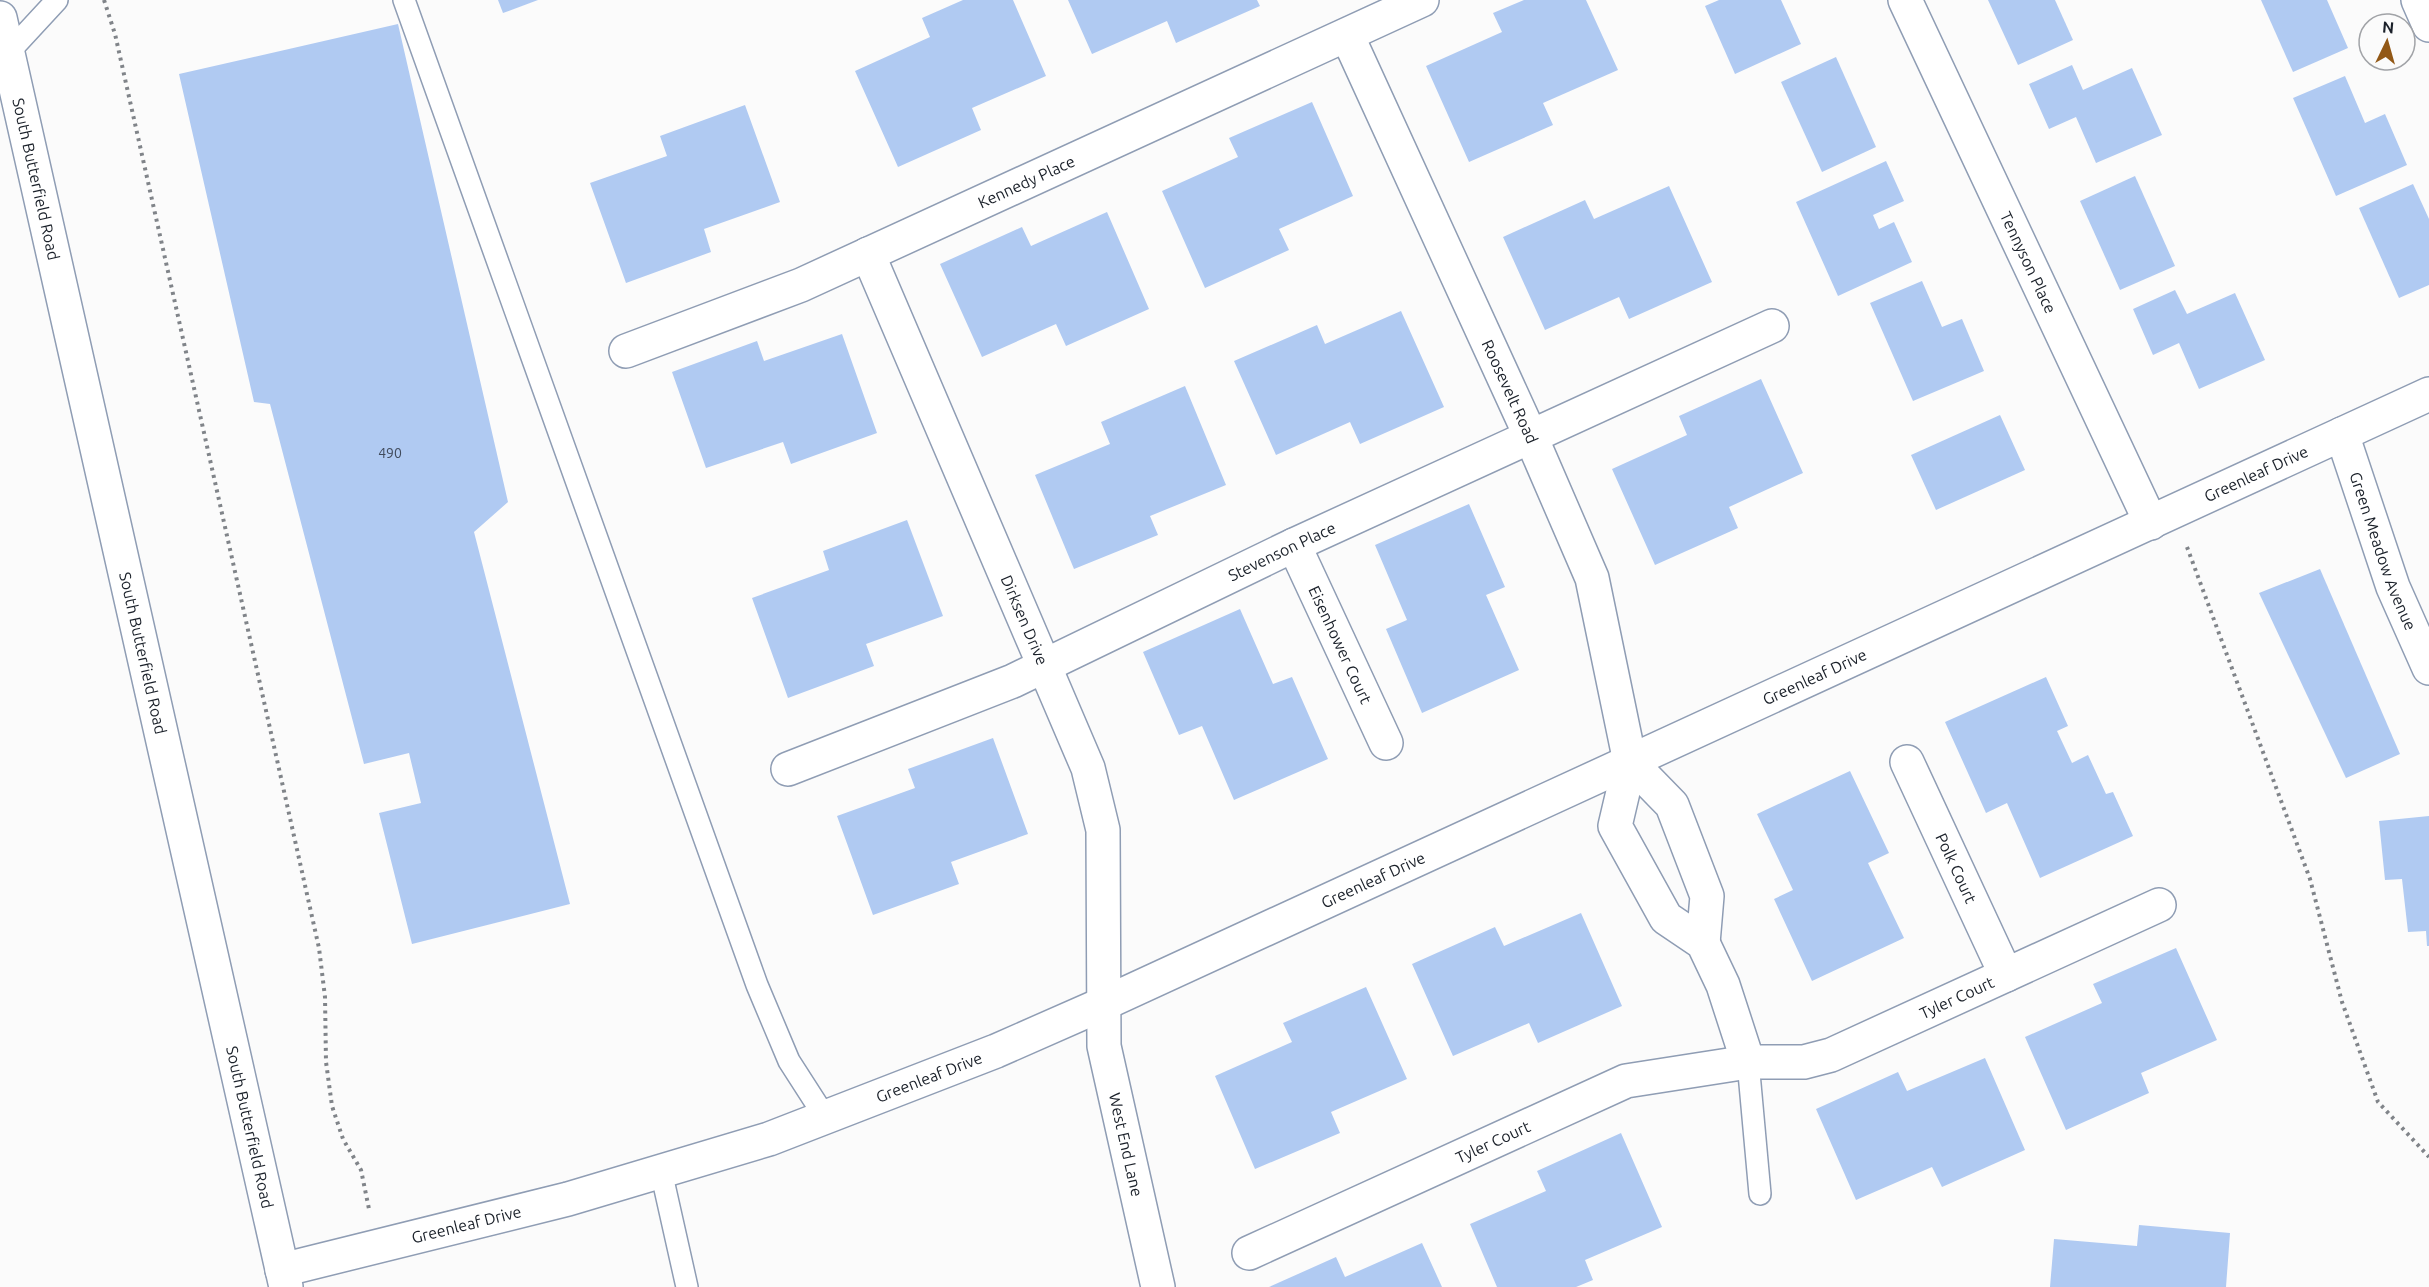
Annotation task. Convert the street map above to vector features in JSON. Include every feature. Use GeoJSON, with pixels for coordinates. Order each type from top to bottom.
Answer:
{"type":"FeatureCollection","features":[{"type":"Feature","properties":{"kind":"street","name":"Kennedy Place"},"geometry":{"type":"LineString","coordinates":[[626,351],[801,285],[1422,0]]}},
{"type":"Feature","properties":{"kind":"street","name":"Tennyson Place"},"geometry":{"type":"LineString","coordinates":[[1905,0],[2162,517]]}},
{"type":"Feature","properties":{"kind":"street"},"geometry":{"type":"LineString","coordinates":[[2418,0],[2429,25]]}},
{"type":"Feature","properties":{"kind":"street","name":"South Butterfield Road"},"geometry":{"type":"LineString","coordinates":[[0,18],[8,53],[10,114],[284,1279]]}},
{"type":"Feature","properties":{"kind":"street","name":"Roosevelt Road"},"geometry":{"type":"LineString","coordinates":[[1347,35],[1531,437],[1592,578],[1630,762]]}},
{"type":"Feature","properties":{"kind":"street","name":"Dirksen Drive"},"geometry":{"type":"LineString","coordinates":[[868,254],[1088,768],[1103,830],[1105,1003]]}},
{"type":"Feature","properties":{"kind":"street","name":"Stevenson Place"},"geometry":{"type":"LineString","coordinates":[[788,770],[1005,684],[1294,545],[1772,326]]}},
{"type":"Feature","properties":{"kind":"street","name":"Greenleaf Drive"},"geometry":{"type":"LineString","coordinates":[[284,1279],[376,1248],[568,1200],[769,1139],[996,1051],[2429,394]]}},
{"type":"Feature","properties":{"kind":"street","name":"Green Meadow Avenue"},"geometry":{"type":"LineString","coordinates":[[2342,434],[2393,587],[2429,668]]}},
{"type":"Feature","properties":{"kind":"street","name":"Eisenhower Court"},"geometry":{"type":"LineString","coordinates":[[1294,545],[1386,743]]}},
{"type":"Feature","properties":{"kind":"street"},"geometry":{"type":"LineString","coordinates":[[1630,762],[1615,826],[1666,918],[1703,943]]}},
{"type":"Feature","properties":{"kind":"street"},"geometry":{"type":"LineString","coordinates":[[1630,762],[1672,805],[1707,896],[1703,943],[1723,985],[1748,1062]]}},
{"type":"Feature","properties":{"kind":"street","name":"Polk Court"},"geometry":{"type":"LineString","coordinates":[[1907,762],[2006,975]]}},
{"type":"Feature","properties":{"kind":"street","name":"Tyler Court"},"geometry":{"type":"LineString","coordinates":[[1249,1253],[1626,1081],[1748,1062],[1804,1062],[1831,1055],[2159,905]]}},
{"type":"Feature","properties":{"kind":"street","name":"West End Lane"},"geometry":{"type":"LineString","coordinates":[[1105,1003],[1104,1046],[1158,1287]]}},
{"type":"Feature","properties":{"kind":"lane"},"geometry":{"type":"LineString","coordinates":[[8,53],[57,0]]}},
{"type":"Feature","properties":{"kind":"lane"},"geometry":{"type":"LineString","coordinates":[[404,0],[757,984],[789,1061],[825,1117]]}},
{"type":"Feature","properties":{"kind":"lane"},"geometry":{"type":"LineString","coordinates":[[1748,1062],[1760,1194]]}},
{"type":"Feature","properties":{"kind":"lane"},"geometry":{"type":"LineString","coordinates":[[661,1171],[687,1287]]}},
{"type":"Feature","properties":{"kind":"path"},"geometry":{"type":"LineString","coordinates":[[104,0],[115,34],[319,948],[325,997],[327,1062],[332,1106],[343,1139],[361,1170],[376,1248]]}},
{"type":"Feature","properties":{"kind":"path"},"geometry":{"type":"LineString","coordinates":[[2162,517],[2310,879],[2342,1002],[2378,1102],[2429,1157]]}},
{"type":"Feature","properties":{"kind":"building"},"geometry":{"type":"Polygon","coordinates":[[[498,0],[538,0],[503,13],[498,0]]]}},
{"type":"Feature","properties":{"kind":"building"},"geometry":{"type":"Polygon","coordinates":[[[963,0],[1013,0],[1046,76],[972,108],[981,130],[898,167],[855,71],[930,37],[922,18],[963,0]]]}},
{"type":"Feature","properties":{"kind":"building"},"geometry":{"type":"Polygon","coordinates":[[[1068,0],[1257,0],[1260,6],[1176,43],[1167,21],[1092,54],[1068,0]]]}},
{"type":"Feature","properties":{"kind":"building"},"geometry":{"type":"Polygon","coordinates":[[[1524,0],[1586,0],[1618,70],[1543,103],[1553,125],[1469,162],[1426,66],[1502,32],[1493,13],[1524,0]]]}},
{"type":"Feature","properties":{"kind":"building"},"geometry":{"type":"Polygon","coordinates":[[[1719,0],[1781,0],[1801,44],[1735,74],[1705,6],[1719,0]]]}},
{"type":"Feature","properties":{"kind":"building"},"geometry":{"type":"Polygon","coordinates":[[[1988,0],[2055,0],[2073,40],[2018,65],[1988,0]]]}},
{"type":"Feature","properties":{"kind":"building"},"geometry":{"type":"Polygon","coordinates":[[[2261,0],[2327,0],[2348,48],[2293,72],[2261,0]]]}},
{"type":"Feature","properties":{"kind":"building"},"geometry":{"type":"Polygon","coordinates":[[[398,24],[508,502],[474,532],[570,904],[412,944],[379,813],[421,803],[409,753],[364,764],[270,404],[254,402],[179,74],[398,24]]]}},
{"type":"Feature","properties":{"kind":"building"},"geometry":{"type":"Polygon","coordinates":[[[1836,57],[1876,147],[1822,172],[1781,82],[1836,57]]]}},
{"type":"Feature","properties":{"kind":"building"},"geometry":{"type":"Polygon","coordinates":[[[2072,65],[2083,90],[2132,68],[2162,135],[2096,163],[2076,117],[2049,129],[2029,84],[2072,65]]]}},
{"type":"Feature","properties":{"kind":"building"},"geometry":{"type":"Polygon","coordinates":[[[2345,76],[2365,123],[2385,114],[2407,165],[2336,196],[2293,98],[2345,76]]]}},
{"type":"Feature","properties":{"kind":"building"},"geometry":{"type":"Polygon","coordinates":[[[1312,102],[1353,196],[1279,229],[1289,250],[1205,288],[1162,191],[1238,157],[1229,138],[1312,102]]]}},
{"type":"Feature","properties":{"kind":"building"},"geometry":{"type":"Polygon","coordinates":[[[745,105],[780,202],[704,229],[711,252],[626,283],[590,183],[667,156],[660,136],[745,105]]]}},
{"type":"Feature","properties":{"kind":"building"},"geometry":{"type":"Polygon","coordinates":[[[1886,161],[1904,201],[1873,215],[1879,229],[1894,222],[1912,262],[1838,296],[1796,202],[1886,161]]]}},
{"type":"Feature","properties":{"kind":"building"},"geometry":{"type":"Polygon","coordinates":[[[2135,176],[2175,266],[2120,290],[2080,201],[2135,176]]]}},
{"type":"Feature","properties":{"kind":"building"},"geometry":{"type":"Polygon","coordinates":[[[2413,184],[2429,219],[2429,285],[2399,298],[2359,208],[2413,184]]]}},
{"type":"Feature","properties":{"kind":"building"},"geometry":{"type":"Polygon","coordinates":[[[1669,186],[1712,282],[1629,319],[1619,297],[1545,330],[1503,237],[1585,200],[1594,219],[1669,186]]]}},
{"type":"Feature","properties":{"kind":"building"},"geometry":{"type":"Polygon","coordinates":[[[1107,212],[1149,309],[1066,346],[1056,324],[982,357],[940,264],[1022,227],[1031,246],[1107,212]]]}},
{"type":"Feature","properties":{"kind":"building"},"geometry":{"type":"Polygon","coordinates":[[[1922,281],[1942,327],[1962,319],[1984,371],[1913,401],[1870,303],[1922,281]]]}},
{"type":"Feature","properties":{"kind":"building"},"geometry":{"type":"Polygon","coordinates":[[[2175,290],[2187,314],[2235,293],[2265,360],[2199,389],[2179,343],[2153,355],[2133,309],[2175,290]]]}},
{"type":"Feature","properties":{"kind":"building"},"geometry":{"type":"Polygon","coordinates":[[[1401,311],[1444,407],[1360,444],[1350,422],[1276,455],[1234,361],[1317,325],[1325,344],[1401,311]]]}},
{"type":"Feature","properties":{"kind":"building"},"geometry":{"type":"Polygon","coordinates":[[[842,334],[877,433],[791,464],[783,442],[706,468],[672,372],[757,341],[764,361],[842,334]]]}},
{"type":"Feature","properties":{"kind":"building"},"geometry":{"type":"Polygon","coordinates":[[[1761,379],[1803,473],[1729,507],[1738,528],[1655,565],[1612,469],[1687,435],[1679,416],[1761,379]]]}},
{"type":"Feature","properties":{"kind":"building"},"geometry":{"type":"Polygon","coordinates":[[[1185,386],[1226,485],[1150,516],[1158,535],[1074,569],[1035,475],[1110,444],[1101,422],[1185,386]]]}},
{"type":"Feature","properties":{"kind":"building"},"geometry":{"type":"Polygon","coordinates":[[[2000,415],[2025,470],[1936,510],[1911,455],[2000,415]]]}},
{"type":"Feature","properties":{"kind":"building"},"geometry":{"type":"Polygon","coordinates":[[[1469,504],[1505,587],[1486,595],[1519,670],[1422,713],[1386,629],[1407,620],[1375,545],[1469,504]]]}},
{"type":"Feature","properties":{"kind":"building"},"geometry":{"type":"Polygon","coordinates":[[[907,520],[943,616],[866,644],[874,666],[788,698],[752,598],[829,570],[823,551],[907,520]]]}},
{"type":"Feature","properties":{"kind":"building"},"geometry":{"type":"Polygon","coordinates":[[[2320,569],[2400,754],[2346,778],[2259,593],[2320,569]]]}},
{"type":"Feature","properties":{"kind":"building"},"geometry":{"type":"Polygon","coordinates":[[[1240,609],[1273,684],[1292,677],[1328,759],[1234,800],[1202,726],[1179,735],[1143,652],[1240,609]]]}},
{"type":"Feature","properties":{"kind":"building"},"geometry":{"type":"Polygon","coordinates":[[[2046,677],[2068,726],[2057,731],[2072,763],[2088,755],[2106,794],[2113,792],[2133,836],[2040,878],[2007,803],[1986,813],[1945,722],[2046,677]]]}},
{"type":"Feature","properties":{"kind":"building"},"geometry":{"type":"Polygon","coordinates":[[[993,738],[1028,834],[951,862],[959,884],[873,915],[837,816],[915,788],[908,769],[993,738]]]}},
{"type":"Feature","properties":{"kind":"building"},"geometry":{"type":"Polygon","coordinates":[[[1850,771],[1889,853],[1868,863],[1904,938],[1812,981],[1774,899],[1793,890],[1757,814],[1850,771]]]}},
{"type":"Feature","properties":{"kind":"building"},"geometry":{"type":"Polygon","coordinates":[[[2429,816],[2429,946],[2427,946],[2426,931],[2408,932],[2402,879],[2385,880],[2379,821],[2429,816]]]}},
{"type":"Feature","properties":{"kind":"building"},"geometry":{"type":"Polygon","coordinates":[[[1581,913],[1622,1006],[1538,1043],[1529,1023],[1453,1056],[1412,964],[1495,927],[1504,946],[1581,913]]]}},
{"type":"Feature","properties":{"kind":"building"},"geometry":{"type":"Polygon","coordinates":[[[2176,948],[2217,1040],[2141,1073],[2149,1093],[2066,1130],[2025,1037],[2102,1003],[2093,984],[2176,948]]]}},
{"type":"Feature","properties":{"kind":"building"},"geometry":{"type":"Polygon","coordinates":[[[1366,987],[1407,1079],[1331,1112],[1340,1133],[1255,1169],[1215,1076],[1292,1042],[1283,1023],[1366,987]]]}},
{"type":"Feature","properties":{"kind":"building"},"geometry":{"type":"Polygon","coordinates":[[[1985,1058],[2025,1150],[1942,1187],[1932,1167],[1856,1200],[1816,1109],[1898,1072],[1907,1091],[1985,1058]]]}},
{"type":"Feature","properties":{"kind":"building"},"geometry":{"type":"Polygon","coordinates":[[[1621,1133],[1662,1227],[1585,1260],[1593,1280],[1576,1287],[1497,1287],[1470,1224],[1546,1191],[1537,1171],[1621,1133]]]}},
{"type":"Feature","properties":{"kind":"building"},"geometry":{"type":"Polygon","coordinates":[[[2139,1225],[2230,1233],[2226,1287],[2050,1287],[2054,1239],[2137,1246],[2139,1225]]]}},
{"type":"Feature","properties":{"kind":"building"},"geometry":{"type":"Polygon","coordinates":[[[1422,1243],[1442,1287],[1269,1287],[1336,1257],[1345,1277],[1422,1243]]]}}]}
